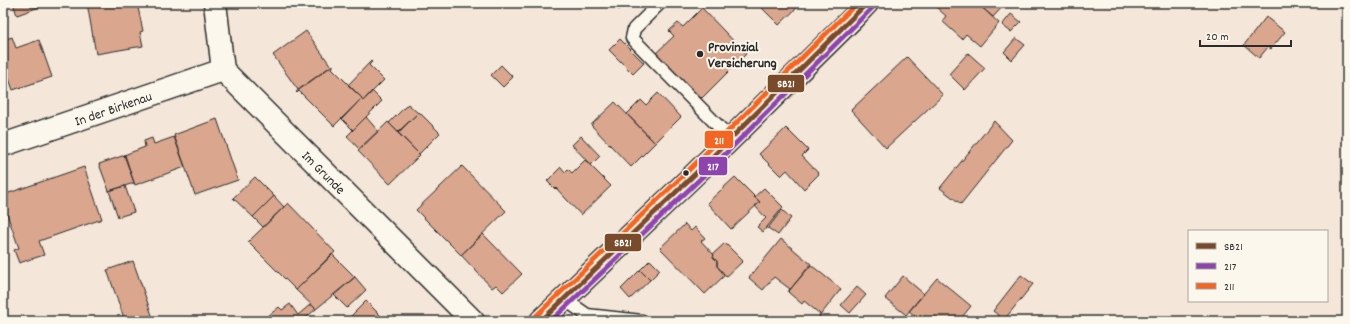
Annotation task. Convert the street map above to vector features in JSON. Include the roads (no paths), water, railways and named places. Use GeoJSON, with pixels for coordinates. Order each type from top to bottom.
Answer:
{"type":"FeatureCollection","features":[{"type":"Feature","properties":{"kind":"street"},"geometry":{"type":"LineString","coordinates":[[215,3],[223,70]]}},
{"type":"Feature","properties":{"kind":"street"},"geometry":{"type":"LineString","coordinates":[[541,321],[731,139],[867,3]]}},
{"type":"Feature","properties":{"kind":"street","name":"In der Birkenau"},"geometry":{"type":"LineString","coordinates":[[3,145],[223,70]]}},
{"type":"Feature","properties":{"kind":"street","name":"Im Grunde"},"geometry":{"type":"LineString","coordinates":[[223,70],[473,321]]}},
{"type":"Feature","properties":{"kind":"lane"},"geometry":{"type":"LineString","coordinates":[[660,3],[634,29],[632,38],[731,139]]}},
{"type":"Feature","properties":{"kind":"lane"},"geometry":{"type":"LineString","coordinates":[[564,299],[587,315],[642,321]]}},
{"type":"Feature","properties":{"kind":"place","name":"Provinzial Versicherung"},"geometry":{"type":"Point","coordinates":[700,54]}}]}
